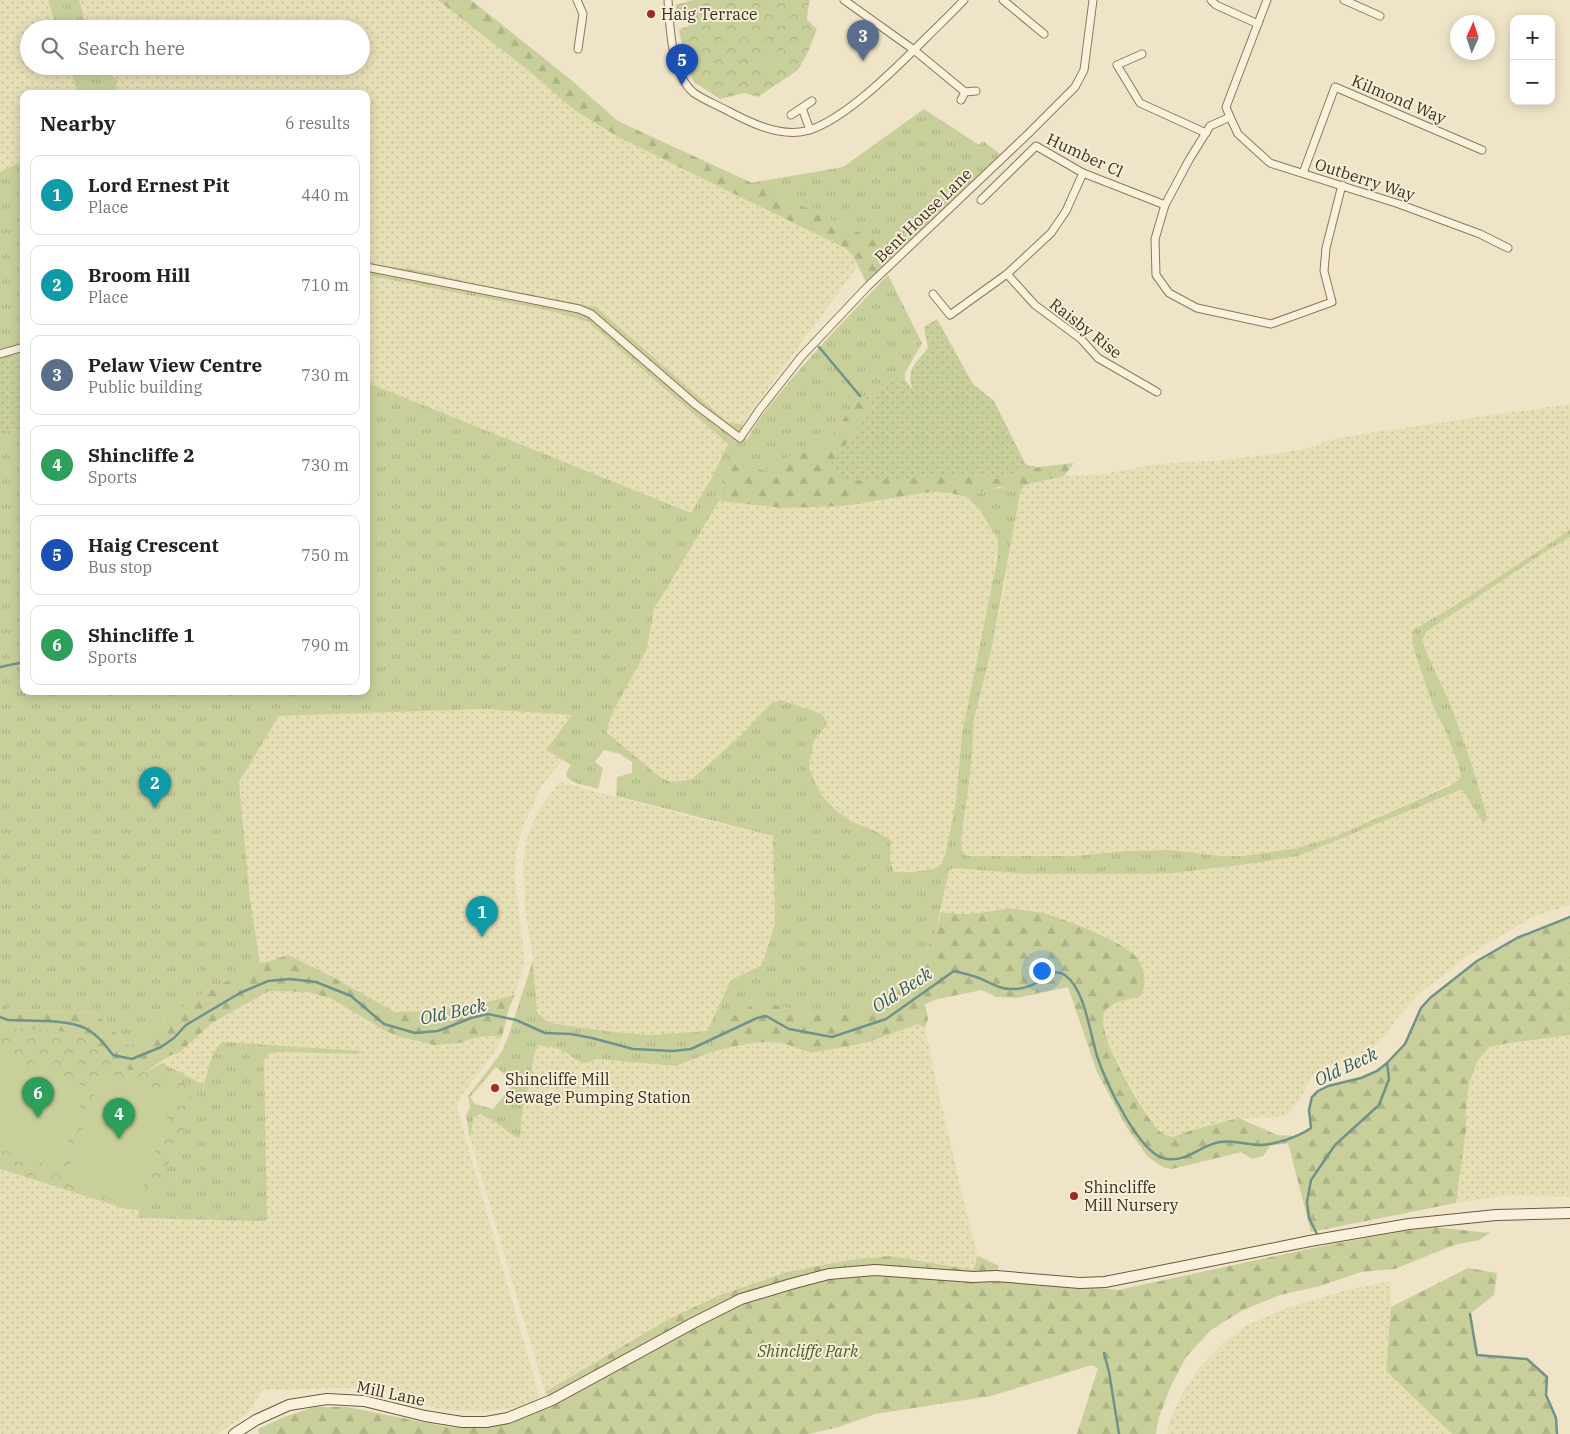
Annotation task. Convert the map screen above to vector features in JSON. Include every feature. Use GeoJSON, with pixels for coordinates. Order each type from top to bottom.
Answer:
{"type":"FeatureCollection","features":[{"type":"Feature","properties":{"kind":"main road","name":"Mill Lane"},"geometry":{"type":"LineString","coordinates":[[234,1434],[256,1420],[289,1405],[327,1399],[364,1401],[425,1416],[462,1422],[486,1422],[508,1418],[545,1403],[741,1299],[829,1274],[875,1270],[973,1277],[996,1276],[1080,1283],[1105,1282],[1310,1241],[1409,1224],[1496,1215],[1570,1214]]}},
{"type":"Feature","properties":{"kind":"street"},"geometry":{"type":"LineString","coordinates":[[573,0],[583,14],[578,49]]}},
{"type":"Feature","properties":{"kind":"street"},"geometry":{"type":"LineString","coordinates":[[668,0],[675,61],[684,81],[694,92],[739,117],[764,127],[792,132],[802,132],[824,124],[859,99],[888,76],[964,0]]}},
{"type":"Feature","properties":{"kind":"street"},"geometry":{"type":"LineString","coordinates":[[844,0],[914,50],[965,92],[976,91]]}},
{"type":"Feature","properties":{"kind":"street"},"geometry":{"type":"LineString","coordinates":[[1003,0],[1044,34]]}},
{"type":"Feature","properties":{"kind":"street","name":"Bent House Lane"},"geometry":{"type":"LineString","coordinates":[[370,268],[579,309],[591,314],[696,405],[740,438],[801,357],[868,286],[1075,87],[1084,70],[1093,0]]}},
{"type":"Feature","properties":{"kind":"street"},"geometry":{"type":"LineString","coordinates":[[1211,0],[1216,5],[1258,24]]}},
{"type":"Feature","properties":{"kind":"street"},"geometry":{"type":"LineString","coordinates":[[1267,0],[1226,107],[1230,117],[1210,126],[1189,160],[1166,205],[1155,238],[1156,275],[1169,293],[1197,308],[1271,324],[1332,302],[1324,271],[1326,248],[1342,186]]}},
{"type":"Feature","properties":{"kind":"street"},"geometry":{"type":"LineString","coordinates":[[1344,0],[1380,16]]}},
{"type":"Feature","properties":{"kind":"street"},"geometry":{"type":"LineString","coordinates":[[1142,54],[1117,65],[1140,103],[1206,133]]}},
{"type":"Feature","properties":{"kind":"street","name":"Kilmond Way"},"geometry":{"type":"LineString","coordinates":[[1303,174],[1335,87],[1482,150]]}},
{"type":"Feature","properties":{"kind":"street"},"geometry":{"type":"LineString","coordinates":[[961,100],[965,92]]}},
{"type":"Feature","properties":{"kind":"street"},"geometry":{"type":"LineString","coordinates":[[791,115],[812,101]]}},
{"type":"Feature","properties":{"kind":"street"},"geometry":{"type":"LineString","coordinates":[[802,108],[810,130]]}},
{"type":"Feature","properties":{"kind":"street","name":"Outberry Way"},"geometry":{"type":"LineString","coordinates":[[1230,117],[1238,134],[1270,163],[1399,204],[1480,234],[1508,248]]}},
{"type":"Feature","properties":{"kind":"street","name":"Humber Cl"},"geometry":{"type":"LineString","coordinates":[[981,200],[1036,146],[1083,173],[1166,205]]}},
{"type":"Feature","properties":{"kind":"street"},"geometry":{"type":"LineString","coordinates":[[932,294],[950,315],[1007,274],[1051,233],[1066,211],[1083,173]]}},
{"type":"Feature","properties":{"kind":"street","name":"Raisby Rise"},"geometry":{"type":"LineString","coordinates":[[1007,274],[1036,305],[1081,339],[1098,358],[1157,392]]}},
{"type":"Feature","properties":{"kind":"street"},"geometry":{"type":"LineString","coordinates":[[0,354],[20,348]]}},
{"type":"Feature","properties":{"kind":"shaded area"},"geometry":{"type":"Polygon","coordinates":[[[0,0],[48,0],[54,20],[20,20],[20,75],[72,75],[77,90],[20,90],[20,162],[0,172],[0,0]]]}},
{"type":"Feature","properties":{"kind":"shaded area"},"geometry":{"type":"Polygon","coordinates":[[[79,0],[438,0],[529,71],[573,109],[618,137],[845,248],[853,256],[857,267],[742,424],[729,423],[596,307],[468,282],[430,272],[370,264],[370,90],[115,90],[118,81],[111,75],[370,75],[370,20],[85,20],[79,0]]]}},
{"type":"Feature","properties":{"kind":"shaded area"},"geometry":{"type":"Polygon","coordinates":[[[370,276],[550,311],[588,322],[728,444],[710,481],[691,513],[370,384],[370,276]]]}},
{"type":"Feature","properties":{"kind":"shaded area"},"geometry":{"type":"Polygon","coordinates":[[[1570,404],[1570,530],[1454,606],[1419,626],[1412,638],[1434,709],[1444,727],[1459,766],[1461,776],[1457,781],[1336,836],[1298,848],[1243,856],[1221,856],[1171,850],[1127,851],[1075,856],[966,856],[962,851],[961,840],[971,767],[974,719],[1004,590],[1016,509],[1020,493],[1025,485],[1064,476],[1104,474],[1169,463],[1269,455],[1310,448],[1329,440],[1369,433],[1570,404]]]}},
{"type":"Feature","properties":{"kind":"shaded area"},"geometry":{"type":"Polygon","coordinates":[[[931,492],[950,493],[967,497],[979,509],[998,538],[992,590],[975,667],[956,801],[946,852],[941,864],[934,869],[923,871],[894,872],[875,831],[851,821],[835,810],[820,793],[809,768],[814,740],[828,725],[772,703],[738,738],[692,779],[671,782],[660,777],[606,733],[611,714],[650,627],[654,609],[719,501],[782,508],[844,506],[931,492]]]}},
{"type":"Feature","properties":{"kind":"shaded area"},"geometry":{"type":"Polygon","coordinates":[[[1570,537],[1570,905],[1532,917],[1466,957],[1418,995],[1386,1034],[1370,1050],[1333,1064],[1313,1075],[1298,1102],[1285,1117],[1239,1118],[1173,1137],[1162,1133],[1151,1121],[1117,1063],[1106,1037],[1103,1021],[1105,1012],[1111,1005],[1141,995],[1119,944],[1050,915],[1027,910],[1008,908],[955,915],[941,912],[949,869],[954,868],[1026,874],[1148,874],[1174,873],[1256,863],[1298,856],[1462,788],[1483,823],[1451,706],[1422,640],[1426,632],[1570,537]]]}},
{"type":"Feature","properties":{"kind":"shaded area"},"geometry":{"type":"Polygon","coordinates":[[[484,709],[573,715],[546,750],[563,760],[541,786],[521,832],[516,853],[515,882],[524,965],[515,995],[470,1006],[429,1011],[395,1012],[331,976],[288,955],[260,964],[250,899],[239,782],[279,716],[484,709]]]}},
{"type":"Feature","properties":{"kind":"shaded area"},"geometry":{"type":"Polygon","coordinates":[[[560,782],[695,818],[773,836],[775,924],[762,965],[731,980],[707,1031],[650,1035],[613,1032],[556,1024],[545,1020],[537,1012],[532,950],[525,911],[523,863],[525,845],[532,824],[543,804],[560,782]]]}},
{"type":"Feature","properties":{"kind":"shaded area"},"geometry":{"type":"Polygon","coordinates":[[[269,991],[307,992],[330,998],[382,1029],[459,1043],[476,1037],[502,1037],[496,1050],[464,1092],[457,1108],[539,1396],[535,1401],[518,1407],[478,1412],[439,1409],[411,1402],[390,1387],[263,1390],[248,1413],[218,1434],[0,1434],[0,1169],[126,1209],[138,1210],[140,1218],[266,1220],[264,1060],[269,1054],[280,1052],[357,1054],[360,1051],[262,1045],[214,1054],[204,1085],[162,1063],[171,1055],[179,1053],[212,1023],[269,991]]]}},
{"type":"Feature","properties":{"kind":"shaded area"},"geometry":{"type":"Polygon","coordinates":[[[918,1024],[925,1028],[964,1203],[978,1256],[973,1270],[891,1256],[849,1260],[787,1272],[669,1319],[545,1392],[470,1138],[474,1116],[480,1114],[517,1138],[520,1138],[522,1113],[537,1045],[557,1048],[581,1063],[597,1059],[676,1066],[711,1052],[760,1042],[783,1043],[811,1053],[866,1043],[918,1024]]]}},
{"type":"Feature","properties":{"kind":"shaded area"},"geometry":{"type":"Polygon","coordinates":[[[1570,1035],[1570,1197],[1502,1196],[1456,1203],[1466,1130],[1466,1106],[1469,1084],[1477,1062],[1489,1047],[1570,1035]]]}},
{"type":"Feature","properties":{"kind":"shaded area"},"geometry":{"type":"Polygon","coordinates":[[[1390,1281],[1391,1307],[1386,1371],[1452,1434],[1167,1434],[1170,1420],[1184,1391],[1200,1367],[1223,1343],[1247,1325],[1287,1308],[1343,1291],[1390,1281]]]}},
{"type":"Feature","properties":{"kind":"green space"},"geometry":{"type":"Polygon","coordinates":[[[48,0],[79,0],[85,20],[54,20],[48,0]]]}},
{"type":"Feature","properties":{"kind":"green space"},"geometry":{"type":"Polygon","coordinates":[[[438,0],[471,0],[570,79],[618,121],[880,242],[896,254],[866,282],[853,256],[845,248],[618,137],[573,109],[529,71],[438,0]]]}},
{"type":"Feature","properties":{"kind":"green space"},"geometry":{"type":"Polygon","coordinates":[[[693,0],[810,0],[807,20],[817,29],[808,52],[798,70],[758,97],[744,93],[720,99],[694,82],[685,65],[679,29],[689,26],[687,13],[676,11],[676,5],[693,0]]]}},
{"type":"Feature","properties":{"kind":"green space"},"geometry":{"type":"Polygon","coordinates":[[[778,52],[787,65],[764,79],[756,66],[778,52]]]}},
{"type":"Feature","properties":{"kind":"green space"},"geometry":{"type":"Polygon","coordinates":[[[72,75],[111,75],[118,81],[115,90],[77,90],[72,75]]]}},
{"type":"Feature","properties":{"kind":"green space"},"geometry":{"type":"Polygon","coordinates":[[[924,109],[979,145],[983,141],[1000,154],[896,254],[880,242],[750,183],[843,167],[924,109]]]}},
{"type":"Feature","properties":{"kind":"green space"},"geometry":{"type":"Polygon","coordinates":[[[20,162],[20,355],[19,358],[0,359],[0,172],[20,162]]]}},
{"type":"Feature","properties":{"kind":"green space"},"geometry":{"type":"Polygon","coordinates":[[[370,264],[430,272],[468,282],[596,307],[729,423],[742,424],[747,440],[767,409],[802,367],[888,275],[922,343],[905,373],[865,398],[860,396],[819,453],[796,453],[764,471],[737,458],[721,488],[719,501],[654,609],[646,651],[612,714],[606,732],[660,777],[671,782],[692,779],[738,738],[772,703],[781,700],[822,714],[828,724],[814,740],[809,768],[820,793],[835,810],[851,821],[891,840],[890,861],[894,872],[934,869],[941,864],[946,852],[956,801],[962,734],[997,560],[998,539],[979,509],[967,497],[987,490],[1006,488],[1020,493],[992,647],[974,719],[971,767],[961,840],[962,851],[967,856],[1075,856],[1127,851],[1171,850],[1221,856],[1243,856],[1298,848],[1336,836],[1449,786],[1461,776],[1459,766],[1444,727],[1434,709],[1414,650],[1413,630],[1454,606],[1570,530],[1570,537],[1426,632],[1422,640],[1461,733],[1487,820],[1483,823],[1462,789],[1298,856],[1256,863],[1174,873],[1148,874],[1026,874],[954,868],[949,870],[936,931],[915,974],[864,1015],[812,1014],[759,1001],[727,1020],[711,1052],[676,1066],[597,1059],[581,1063],[557,1048],[537,1045],[522,1113],[520,1138],[517,1138],[480,1114],[474,1117],[470,1138],[466,1116],[470,1107],[468,1096],[501,1053],[533,960],[537,1012],[545,1020],[556,1024],[649,1035],[707,1031],[731,980],[762,965],[775,924],[773,836],[616,796],[617,777],[632,773],[632,762],[620,754],[604,750],[595,762],[603,768],[598,789],[576,783],[567,778],[566,773],[571,765],[546,750],[572,715],[484,709],[279,716],[239,782],[250,899],[260,964],[198,996],[130,1047],[95,1013],[10,1010],[0,1004],[0,430],[20,431],[20,695],[370,695],[370,384],[691,513],[710,481],[728,444],[588,322],[550,311],[370,276],[370,264]],[[496,1067],[470,1097],[475,1104],[493,1109],[515,1083],[496,1067]]]}},
{"type":"Feature","properties":{"kind":"green space"},"geometry":{"type":"Polygon","coordinates":[[[937,319],[973,384],[994,401],[1026,465],[1039,467],[999,479],[974,475],[845,481],[831,464],[873,408],[865,398],[905,373],[905,380],[913,390],[910,377],[911,372],[928,348],[924,327],[937,319]]]}},
{"type":"Feature","properties":{"kind":"green space"},"geometry":{"type":"Polygon","coordinates":[[[19,355],[20,431],[0,430],[0,359],[19,358],[19,355]]]}},
{"type":"Feature","properties":{"kind":"green space"},"geometry":{"type":"Polygon","coordinates":[[[860,396],[865,398],[873,408],[832,464],[925,476],[974,475],[999,479],[1039,467],[1074,463],[1064,476],[1025,485],[1020,493],[999,487],[967,497],[950,493],[931,492],[844,506],[782,508],[719,501],[721,488],[737,458],[764,471],[796,453],[819,453],[860,396]]]}},
{"type":"Feature","properties":{"kind":"green space"},"geometry":{"type":"Polygon","coordinates":[[[1008,908],[1050,915],[1069,922],[1120,945],[1136,957],[1144,976],[1141,996],[1113,1004],[1109,1007],[1104,1016],[1104,1030],[1114,1057],[1139,1103],[1163,1134],[1173,1137],[1239,1118],[1277,1135],[1296,1136],[1311,1128],[1309,1110],[1312,1097],[1318,1091],[1328,1086],[1362,1078],[1377,1071],[1387,1063],[1405,1044],[1421,1008],[1430,998],[1477,961],[1517,938],[1570,917],[1570,1035],[1489,1047],[1477,1062],[1469,1084],[1466,1106],[1466,1130],[1456,1203],[1311,1232],[1288,1143],[1270,1146],[1263,1156],[1252,1159],[1242,1152],[1172,1169],[1163,1167],[1148,1157],[1127,1128],[1097,1072],[1068,987],[1017,998],[996,997],[982,990],[938,999],[925,1004],[928,1019],[925,1028],[918,1024],[866,1043],[811,1053],[783,1043],[760,1042],[711,1052],[727,1020],[759,1001],[812,1014],[864,1014],[915,974],[936,931],[941,912],[966,914],[1008,908]]]}},
{"type":"Feature","properties":{"kind":"green space"},"geometry":{"type":"Polygon","coordinates":[[[288,955],[331,976],[395,1012],[429,1011],[470,1006],[515,995],[509,1008],[502,1037],[477,1037],[459,1043],[435,1045],[397,1036],[330,998],[307,992],[269,991],[212,1023],[179,1053],[171,1055],[144,1073],[121,1068],[108,1062],[84,1038],[0,1027],[0,1004],[10,1010],[95,1013],[130,1047],[198,996],[260,964],[288,955]]]}},
{"type":"Feature","properties":{"kind":"green space"},"geometry":{"type":"Polygon","coordinates":[[[0,1027],[71,1032],[84,1038],[109,1062],[121,1068],[173,1076],[185,1085],[194,1103],[191,1115],[157,1190],[149,1203],[138,1210],[126,1209],[0,1169],[0,1027]]]}},
{"type":"Feature","properties":{"kind":"green space"},"geometry":{"type":"Polygon","coordinates":[[[223,1042],[362,1051],[357,1054],[280,1052],[269,1054],[264,1060],[267,1220],[139,1218],[138,1210],[149,1203],[191,1094],[181,1083],[171,1077],[144,1073],[162,1063],[204,1085],[213,1056],[223,1042]]]}},
{"type":"Feature","properties":{"kind":"green space"},"geometry":{"type":"Polygon","coordinates":[[[0,1056],[87,1087],[58,1169],[0,1149],[0,1056]]]}},
{"type":"Feature","properties":{"kind":"green space"},"geometry":{"type":"Polygon","coordinates":[[[103,1071],[175,1095],[136,1207],[64,1183],[103,1071]]]}},
{"type":"Feature","properties":{"kind":"green space","name":"Shincliffe Park"},"geometry":{"type":"Polygon","coordinates":[[[1434,1227],[1490,1233],[1479,1240],[1454,1245],[1395,1269],[1361,1272],[1320,1286],[1280,1295],[1243,1310],[1211,1330],[1186,1357],[1170,1388],[1158,1420],[1156,1434],[1077,1434],[1098,1368],[1092,1365],[991,1396],[875,1414],[839,1427],[809,1434],[259,1434],[258,1429],[284,1417],[315,1407],[347,1407],[448,1427],[474,1428],[509,1424],[552,1399],[545,1392],[669,1319],[718,1296],[787,1272],[849,1260],[891,1256],[973,1270],[978,1256],[999,1266],[996,1276],[1118,1290],[1327,1245],[1434,1227]]]}},
{"type":"Feature","properties":{"kind":"green space"},"geometry":{"type":"Polygon","coordinates":[[[1468,1268],[1497,1273],[1494,1295],[1470,1314],[1477,1355],[1527,1359],[1547,1377],[1546,1395],[1556,1418],[1557,1434],[1452,1434],[1386,1371],[1391,1307],[1468,1268]]]}},
{"type":"Feature","properties":{"kind":"waterway"},"geometry":{"type":"LineString","coordinates":[[819,347],[860,396]]}},
{"type":"Feature","properties":{"kind":"waterway"},"geometry":{"type":"LineString","coordinates":[[0,667],[20,663]]}},
{"type":"Feature","properties":{"kind":"waterway","name":"Old Beck"},"geometry":{"type":"LineString","coordinates":[[0,1017],[8,1020],[58,1022],[77,1025],[93,1033],[113,1055],[132,1059],[161,1047],[174,1038],[186,1025],[240,993],[268,981],[290,979],[316,982],[351,996],[384,1024],[415,1033],[438,1031],[471,1018],[488,1014],[516,1020],[545,1033],[571,1034],[633,1049],[673,1051],[691,1049],[757,1018],[766,1016],[789,1029],[832,1037],[886,1019],[954,971],[1009,989],[1028,987],[1051,974],[1058,973],[1066,976],[1078,991],[1101,1067],[1125,1115],[1145,1145],[1156,1155],[1167,1159],[1174,1159],[1188,1156],[1206,1146],[1220,1142],[1256,1145],[1274,1143],[1287,1140],[1311,1128],[1309,1110],[1312,1097],[1318,1091],[1328,1086],[1361,1078],[1377,1071],[1387,1063],[1405,1044],[1421,1008],[1430,998],[1477,961],[1517,938],[1570,917]]}},
{"type":"Feature","properties":{"kind":"waterway"},"geometry":{"type":"LineString","coordinates":[[1317,1234],[1309,1218],[1307,1202],[1311,1180],[1335,1145],[1379,1105],[1389,1079],[1387,1063]]}},
{"type":"Feature","properties":{"kind":"waterway"},"geometry":{"type":"LineString","coordinates":[[1470,1314],[1477,1355],[1527,1359],[1547,1377],[1546,1395],[1556,1418],[1557,1434]]}},
{"type":"Feature","properties":{"kind":"waterway"},"geometry":{"type":"LineString","coordinates":[[1104,1353],[1119,1434]]}},
{"type":"Feature","properties":{"kind":"place","name":"Haig Terrace"},"geometry":{"type":"Point","coordinates":[651,14]}},
{"type":"Feature","properties":{"kind":"place","name":"Pelaw View Centre"},"geometry":{"type":"Point","coordinates":[863,61]}},
{"type":"Feature","properties":{"kind":"place","name":"Haig Crescent"},"geometry":{"type":"Point","coordinates":[682,85]}},
{"type":"Feature","properties":{"kind":"place","name":"Broom Hill"},"geometry":{"type":"Point","coordinates":[155,808]}},
{"type":"Feature","properties":{"kind":"place","name":"Lord Ernest Pit"},"geometry":{"type":"Point","coordinates":[482,937]}},
{"type":"Feature","properties":{"kind":"place","name":"Shincliffe Mill Sewage Pumping Station"},"geometry":{"type":"Point","coordinates":[495,1088]}},
{"type":"Feature","properties":{"kind":"place","name":"Shincliffe 1"},"geometry":{"type":"Point","coordinates":[38,1118]}},
{"type":"Feature","properties":{"kind":"place","name":"Shincliffe 2"},"geometry":{"type":"Point","coordinates":[119,1139]}},
{"type":"Feature","properties":{"kind":"place","name":"Shincliffe Mill Nursery"},"geometry":{"type":"Point","coordinates":[1074,1196]}}]}
